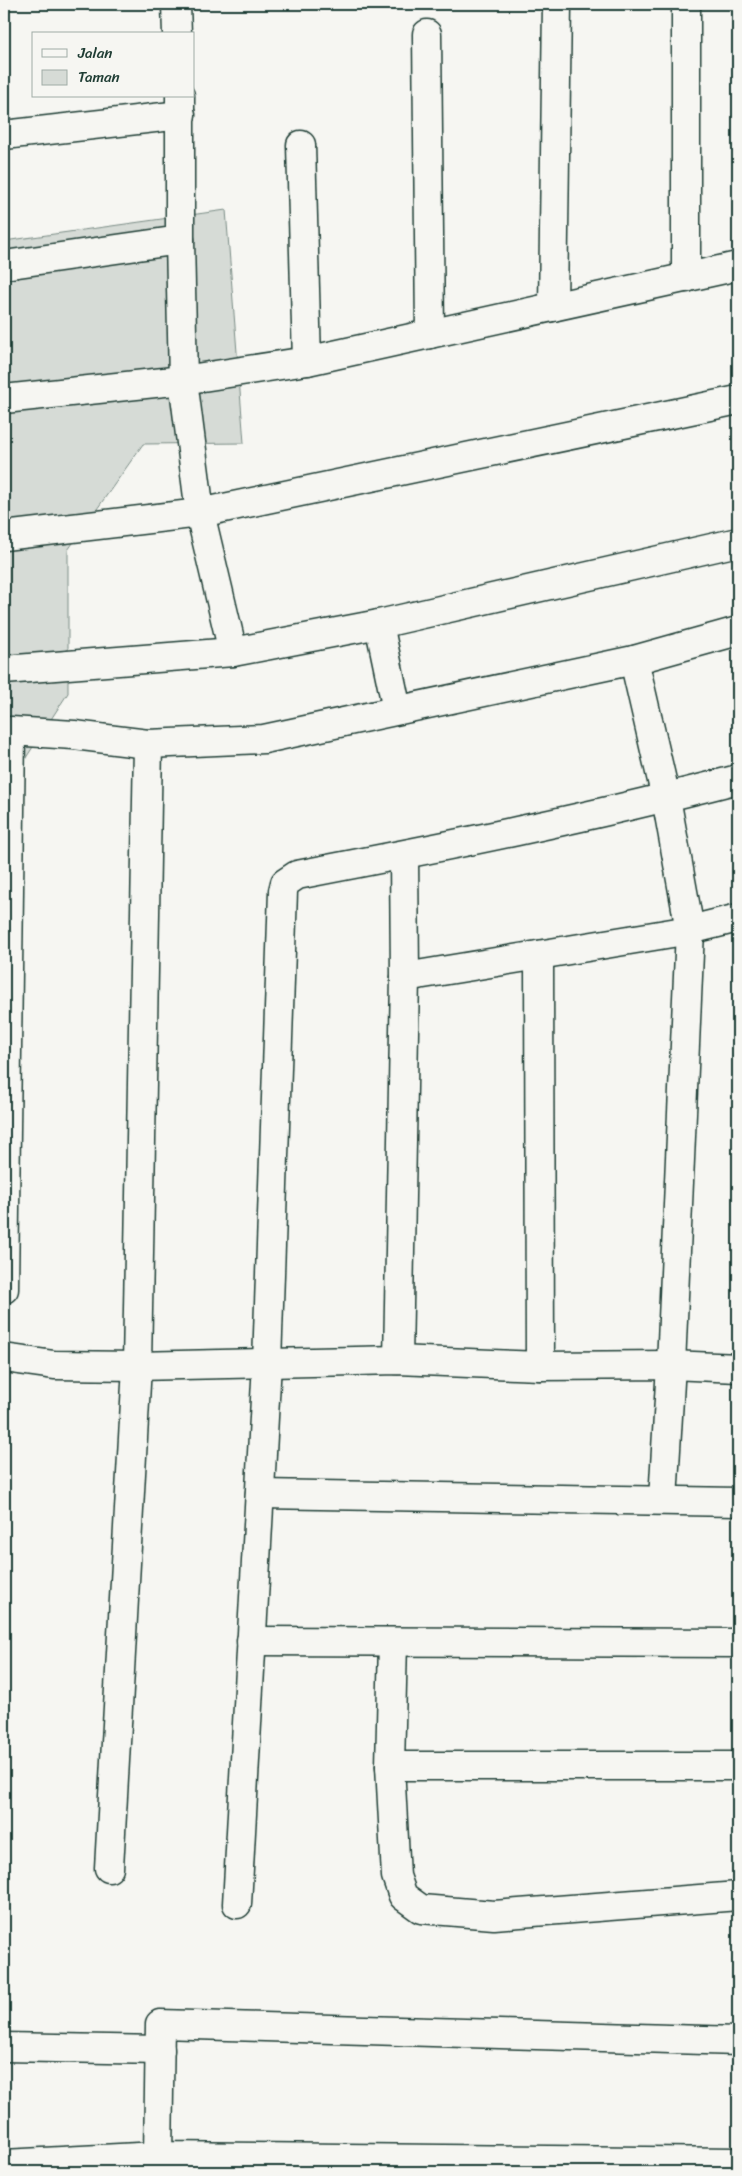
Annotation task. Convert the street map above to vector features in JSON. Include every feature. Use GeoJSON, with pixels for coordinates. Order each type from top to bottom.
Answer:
{"type":"FeatureCollection","features":[{"type":"Feature","properties":{"kind":"street"},"geometry":{"type":"LineString","coordinates":[[176,4],[177,32]]}},
{"type":"Feature","properties":{"kind":"street"},"geometry":{"type":"LineString","coordinates":[[553,307],[557,4]]}},
{"type":"Feature","properties":{"kind":"street"},"geometry":{"type":"LineString","coordinates":[[686,4],[686,278]]}},
{"type":"Feature","properties":{"kind":"street"},"geometry":{"type":"LineString","coordinates":[[427,34],[430,334]]}},
{"type":"Feature","properties":{"kind":"street"},"geometry":{"type":"LineString","coordinates":[[4,135],[180,106],[183,380],[200,513],[234,652]]}},
{"type":"Feature","properties":{"kind":"street"},"geometry":{"type":"LineString","coordinates":[[301,145],[307,361]]}},
{"type":"Feature","properties":{"kind":"street"},"geometry":{"type":"LineString","coordinates":[[4,266],[180,240]]}},
{"type":"Feature","properties":{"kind":"street"},"geometry":{"type":"LineString","coordinates":[[4,399],[183,380],[307,361],[738,266]]}},
{"type":"Feature","properties":{"kind":"street"},"geometry":{"type":"LineString","coordinates":[[4,536],[200,513],[738,400]]}},
{"type":"Feature","properties":{"kind":"street"},"geometry":{"type":"LineString","coordinates":[[4,670],[234,652],[379,624],[738,542]]}},
{"type":"Feature","properties":{"kind":"street"},"geometry":{"type":"LineString","coordinates":[[379,624],[397,710]]}},
{"type":"Feature","properties":{"kind":"street"},"geometry":{"type":"LineString","coordinates":[[4,1289],[7,730],[74,735],[148,744],[264,739],[634,660],[738,631]]}},
{"type":"Feature","properties":{"kind":"street"},"geometry":{"type":"LineString","coordinates":[[634,660],[666,798],[690,930],[671,1365],[663,1500]]}},
{"type":"Feature","properties":{"kind":"street"},"geometry":{"type":"LineString","coordinates":[[109,1868],[137,1366],[148,744]]}},
{"type":"Feature","properties":{"kind":"street"},"geometry":{"type":"LineString","coordinates":[[237,1904],[267,1363],[283,891],[285,882],[296,874],[404,854],[666,798],[738,780]]}},
{"type":"Feature","properties":{"kind":"street"},"geometry":{"type":"LineString","coordinates":[[398,1360],[405,977],[404,854]]}},
{"type":"Feature","properties":{"kind":"street"},"geometry":{"type":"LineString","coordinates":[[405,977],[690,930],[738,918]]}},
{"type":"Feature","properties":{"kind":"street"},"geometry":{"type":"LineString","coordinates":[[539,955],[540,1366]]}},
{"type":"Feature","properties":{"kind":"street"},"geometry":{"type":"LineString","coordinates":[[4,1358],[54,1365],[137,1366],[398,1360],[540,1366],[671,1365],[738,1368]]}},
{"type":"Feature","properties":{"kind":"street"},"geometry":{"type":"LineString","coordinates":[[260,1494],[738,1502]]}},
{"type":"Feature","properties":{"kind":"street"},"geometry":{"type":"LineString","coordinates":[[251,1641],[738,1643]]}},
{"type":"Feature","properties":{"kind":"street"},"geometry":{"type":"LineString","coordinates":[[393,1642],[390,1766],[396,1876],[403,1896],[421,1909],[494,1915],[738,1896]]}},
{"type":"Feature","properties":{"kind":"street"},"geometry":{"type":"LineString","coordinates":[[390,1766],[738,1766]]}},
{"type":"Feature","properties":{"kind":"street"},"geometry":{"type":"LineString","coordinates":[[158,2164],[160,2024],[738,2041]]}},
{"type":"Feature","properties":{"kind":"street"},"geometry":{"type":"LineString","coordinates":[[4,2047],[160,2050]]}},
{"type":"Feature","properties":{"kind":"street"},"geometry":{"type":"LineString","coordinates":[[4,2164],[738,2162]]}},
{"type":"Feature","properties":{"kind":"green space"},"geometry":{"type":"Polygon","coordinates":[[[226,210],[244,443],[143,444],[68,550],[68,693],[7,787],[4,1136],[4,241],[226,210]]]}}]}
